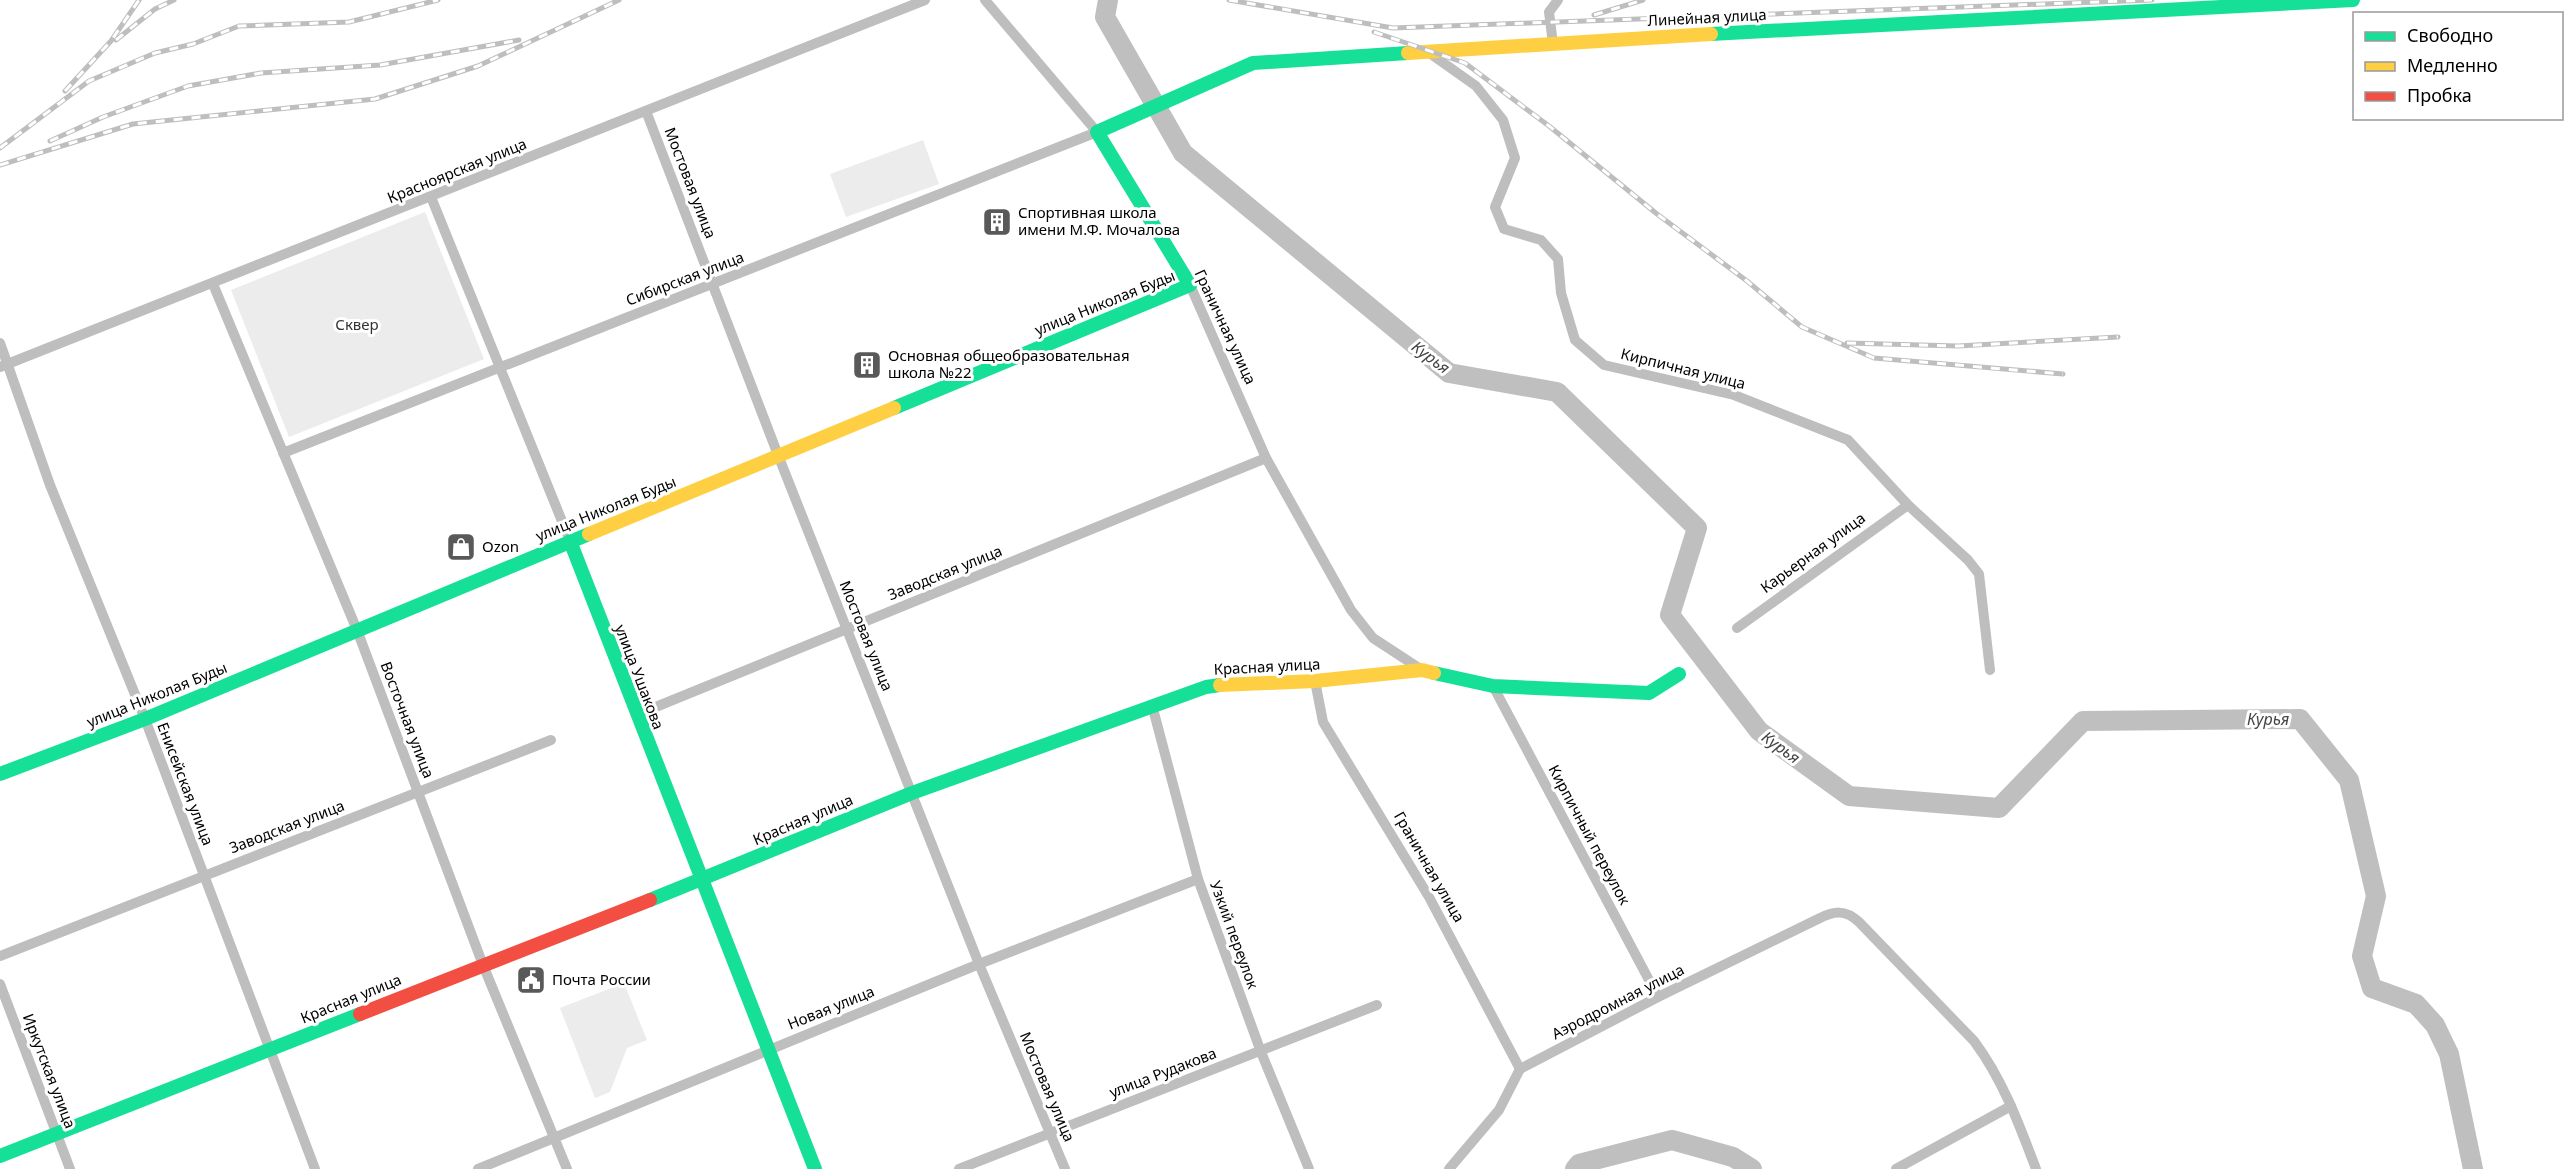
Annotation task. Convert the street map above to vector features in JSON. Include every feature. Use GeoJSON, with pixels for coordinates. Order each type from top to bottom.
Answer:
{"type":"FeatureCollection","features":[{"type":"Feature","properties":{"kind":"street","name":"Красноярская улица"},"geometry":{"type":"LineString","coordinates":[[3,366],[925,0]]}},
{"type":"Feature","properties":{"kind":"street","name":"Граничная улица"},"geometry":{"type":"LineString","coordinates":[[985,0],[1097,132],[1190,285],[1266,458],[1361,625],[1373,638],[1422,670]]}},
{"type":"Feature","properties":{"kind":"street"},"geometry":{"type":"LineString","coordinates":[[1553,44],[1549,12],[1558,0]]}},
{"type":"Feature","properties":{"kind":"street","name":"Линейная улица"},"geometry":{"type":"LineString","coordinates":[[1097,132],[1253,63],[1553,44],[2353,0]]}},
{"type":"Feature","properties":{"kind":"street","name":"Кирпичная улица"},"geometry":{"type":"LineString","coordinates":[[1428,52],[1476,86],[1503,120],[1515,158],[1495,207],[1504,229],[1541,240],[1558,259],[1561,294],[1575,340],[1604,365],[1734,395],[1848,440],[1908,505]]}},
{"type":"Feature","properties":{"kind":"street","name":"Мостовая улица"},"geometry":{"type":"LineString","coordinates":[[646,111],[778,455],[979,964],[1065,1169]]}},
{"type":"Feature","properties":{"kind":"street","name":"Сибирская улица"},"geometry":{"type":"LineString","coordinates":[[283,453],[1097,132]]}},
{"type":"Feature","properties":{"kind":"street","name":"улица Ушакова"},"geometry":{"type":"LineString","coordinates":[[431,197],[570,541],[815,1169]]}},
{"type":"Feature","properties":{"kind":"street","name":"Восточная улица"},"geometry":{"type":"LineString","coordinates":[[213,284],[357,630],[483,965],[567,1169]]}},
{"type":"Feature","properties":{"kind":"street","name":"улица Николая Буды"},"geometry":{"type":"LineString","coordinates":[[0,774],[145,719],[1190,285]]}},
{"type":"Feature","properties":{"kind":"street","name":"Енисейская улица"},"geometry":{"type":"LineString","coordinates":[[0,344],[3,366],[145,719],[315,1169]]}},
{"type":"Feature","properties":{"kind":"street","name":"Заводская улица"},"geometry":{"type":"LineString","coordinates":[[636,715],[1266,458]]}},
{"type":"Feature","properties":{"kind":"street"},"geometry":{"type":"LineString","coordinates":[[1908,505],[1968,560],[1979,574],[1990,670]]}},
{"type":"Feature","properties":{"kind":"street","name":"Карьерная улица"},"geometry":{"type":"LineString","coordinates":[[1737,628],[1908,505]]}},
{"type":"Feature","properties":{"kind":"street","name":"Красная улица"},"geometry":{"type":"LineString","coordinates":[[0,1156],[701,880],[912,793],[1206,687],[1224,684],[1315,681],[1422,670],[1493,686],[1649,693],[1679,674]]}},
{"type":"Feature","properties":{"kind":"street","name":"Граничная улица"},"geometry":{"type":"LineString","coordinates":[[1315,681],[1323,722],[1430,897],[1520,1069]]}},
{"type":"Feature","properties":{"kind":"street","name":"Кирпичный переулок"},"geometry":{"type":"LineString","coordinates":[[1493,686],[1659,997]]}},
{"type":"Feature","properties":{"kind":"street","name":"Узкий переулок"},"geometry":{"type":"LineString","coordinates":[[1152,705],[1198,879],[1261,1052],[1309,1169]]}},
{"type":"Feature","properties":{"kind":"street","name":"Заводская улица"},"geometry":{"type":"LineString","coordinates":[[0,956],[551,740]]}},
{"type":"Feature","properties":{"kind":"street","name":"Новая улица"},"geometry":{"type":"LineString","coordinates":[[478,1169],[979,964],[1198,879]]}},
{"type":"Feature","properties":{"kind":"street","name":"Аэродромная улица"},"geometry":{"type":"LineString","coordinates":[[1520,1069],[1659,997],[1818,919],[1831,913],[1842,912],[1859,922],[1974,1041],[1988,1060],[2011,1106]]}},
{"type":"Feature","properties":{"kind":"street","name":"Иркутская улица"},"geometry":{"type":"LineString","coordinates":[[0,984],[70,1169]]}},
{"type":"Feature","properties":{"kind":"street","name":"улица Рудакова"},"geometry":{"type":"LineString","coordinates":[[959,1169],[1377,1005]]}},
{"type":"Feature","properties":{"kind":"street"},"geometry":{"type":"LineString","coordinates":[[1449,1169],[1499,1110],[1520,1069]]}},
{"type":"Feature","properties":{"kind":"street"},"geometry":{"type":"LineString","coordinates":[[1896,1169],[2011,1106],[2036,1169]]}},
{"type":"Feature","properties":{"kind":"green space"},"geometry":{"type":"Polygon","coordinates":[[[923,140],[939,184],[846,217],[830,174],[923,140]]]}},
{"type":"Feature","properties":{"kind":"green space","name":"Сквер"},"geometry":{"type":"Polygon","coordinates":[[[425,212],[484,359],[289,437],[231,290],[425,212]]]}},
{"type":"Feature","properties":{"kind":"green space"},"geometry":{"type":"Polygon","coordinates":[[[624,983],[647,1040],[627,1048],[610,1092],[595,1098],[560,1008],[624,983]]]}},
{"type":"Feature","properties":{"kind":"waterway","name":"Курья"},"geometry":{"type":"LineString","coordinates":[[1108,0],[1105,17],[1183,153],[1449,373],[1557,392],[1697,528],[1670,615],[1759,731],[1849,796],[1999,808],[2083,721],[2300,719],[2349,780],[2376,896],[2362,956],[2372,988],[2416,1004],[2435,1025],[2449,1054],[2473,1169]]}},
{"type":"Feature","properties":{"kind":"waterway","name":"Курья"},"geometry":{"type":"LineString","coordinates":[[1575,1169],[1579,1164],[1672,1140],[1733,1157],[1752,1169]]}},
{"type":"Feature","properties":{"kind":"railway"},"geometry":{"type":"LineString","coordinates":[[65,91],[111,41],[139,0]]}},
{"type":"Feature","properties":{"kind":"railway"},"geometry":{"type":"LineString","coordinates":[[116,40],[155,9],[174,0]]}},
{"type":"Feature","properties":{"kind":"railway"},"geometry":{"type":"LineString","coordinates":[[0,148],[89,81],[155,53],[193,44],[239,26],[349,22],[438,0]]}},
{"type":"Feature","properties":{"kind":"railway"},"geometry":{"type":"LineString","coordinates":[[0,165],[133,124],[375,99],[478,66],[619,0]]}},
{"type":"Feature","properties":{"kind":"railway"},"geometry":{"type":"LineString","coordinates":[[1229,0],[1393,28],[2152,0]]}},
{"type":"Feature","properties":{"kind":"railway"},"geometry":{"type":"LineString","coordinates":[[1594,15],[1643,0]]}},
{"type":"Feature","properties":{"kind":"railway"},"geometry":{"type":"LineString","coordinates":[[1374,32],[1465,63],[1549,126],[1657,214],[1747,281],[1802,327],[1874,358],[2063,374]]}},
{"type":"Feature","properties":{"kind":"railway"},"geometry":{"type":"LineString","coordinates":[[50,141],[103,117],[188,86],[261,73],[380,65],[519,40]]}},
{"type":"Feature","properties":{"kind":"railway"},"geometry":{"type":"LineString","coordinates":[[1847,343],[1958,346],[2118,337]]}},
{"type":"Feature","properties":{"kind":"traffic: fast"},"geometry":{"type":"LineString","coordinates":[[1711,34],[2353,0]]}},
{"type":"Feature","properties":{"kind":"traffic: fast"},"geometry":{"type":"LineString","coordinates":[[894,408],[1190,285],[1097,132],[1253,63],[1408,53]]}},
{"type":"Feature","properties":{"kind":"traffic: fast"},"geometry":{"type":"LineString","coordinates":[[0,774],[145,719],[589,534]]}},
{"type":"Feature","properties":{"kind":"traffic: fast"},"geometry":{"type":"LineString","coordinates":[[570,541],[815,1169]]}},
{"type":"Feature","properties":{"kind":"traffic: fast"},"geometry":{"type":"LineString","coordinates":[[1434,673],[1493,686],[1649,693],[1679,674]]}},
{"type":"Feature","properties":{"kind":"traffic: fast"},"geometry":{"type":"LineString","coordinates":[[650,900],[912,793],[1206,687],[1220,685]]}},
{"type":"Feature","properties":{"kind":"traffic: fast"},"geometry":{"type":"LineString","coordinates":[[0,1156],[360,1014]]}},
{"type":"Feature","properties":{"kind":"traffic: slow"},"geometry":{"type":"LineString","coordinates":[[1408,53],[1711,34]]}},
{"type":"Feature","properties":{"kind":"traffic: slow"},"geometry":{"type":"LineString","coordinates":[[589,534],[894,408]]}},
{"type":"Feature","properties":{"kind":"traffic: slow"},"geometry":{"type":"LineString","coordinates":[[1220,685],[1315,681],[1422,670],[1434,673]]}},
{"type":"Feature","properties":{"kind":"traffic: jam"},"geometry":{"type":"LineString","coordinates":[[360,1014],[650,900]]}},
{"type":"Feature","properties":{"kind":"place","name":"Спортивная школа имени М.Ф. Мочалова"},"geometry":{"type":"Point","coordinates":[997,222]}},
{"type":"Feature","properties":{"kind":"place","name":"Основная общеобразовательная школа №22"},"geometry":{"type":"Point","coordinates":[867,365]}},
{"type":"Feature","properties":{"kind":"place","name":"Ozon"},"geometry":{"type":"Point","coordinates":[461,547]}},
{"type":"Feature","properties":{"kind":"place","name":"Почта России"},"geometry":{"type":"Point","coordinates":[531,980]}}]}
